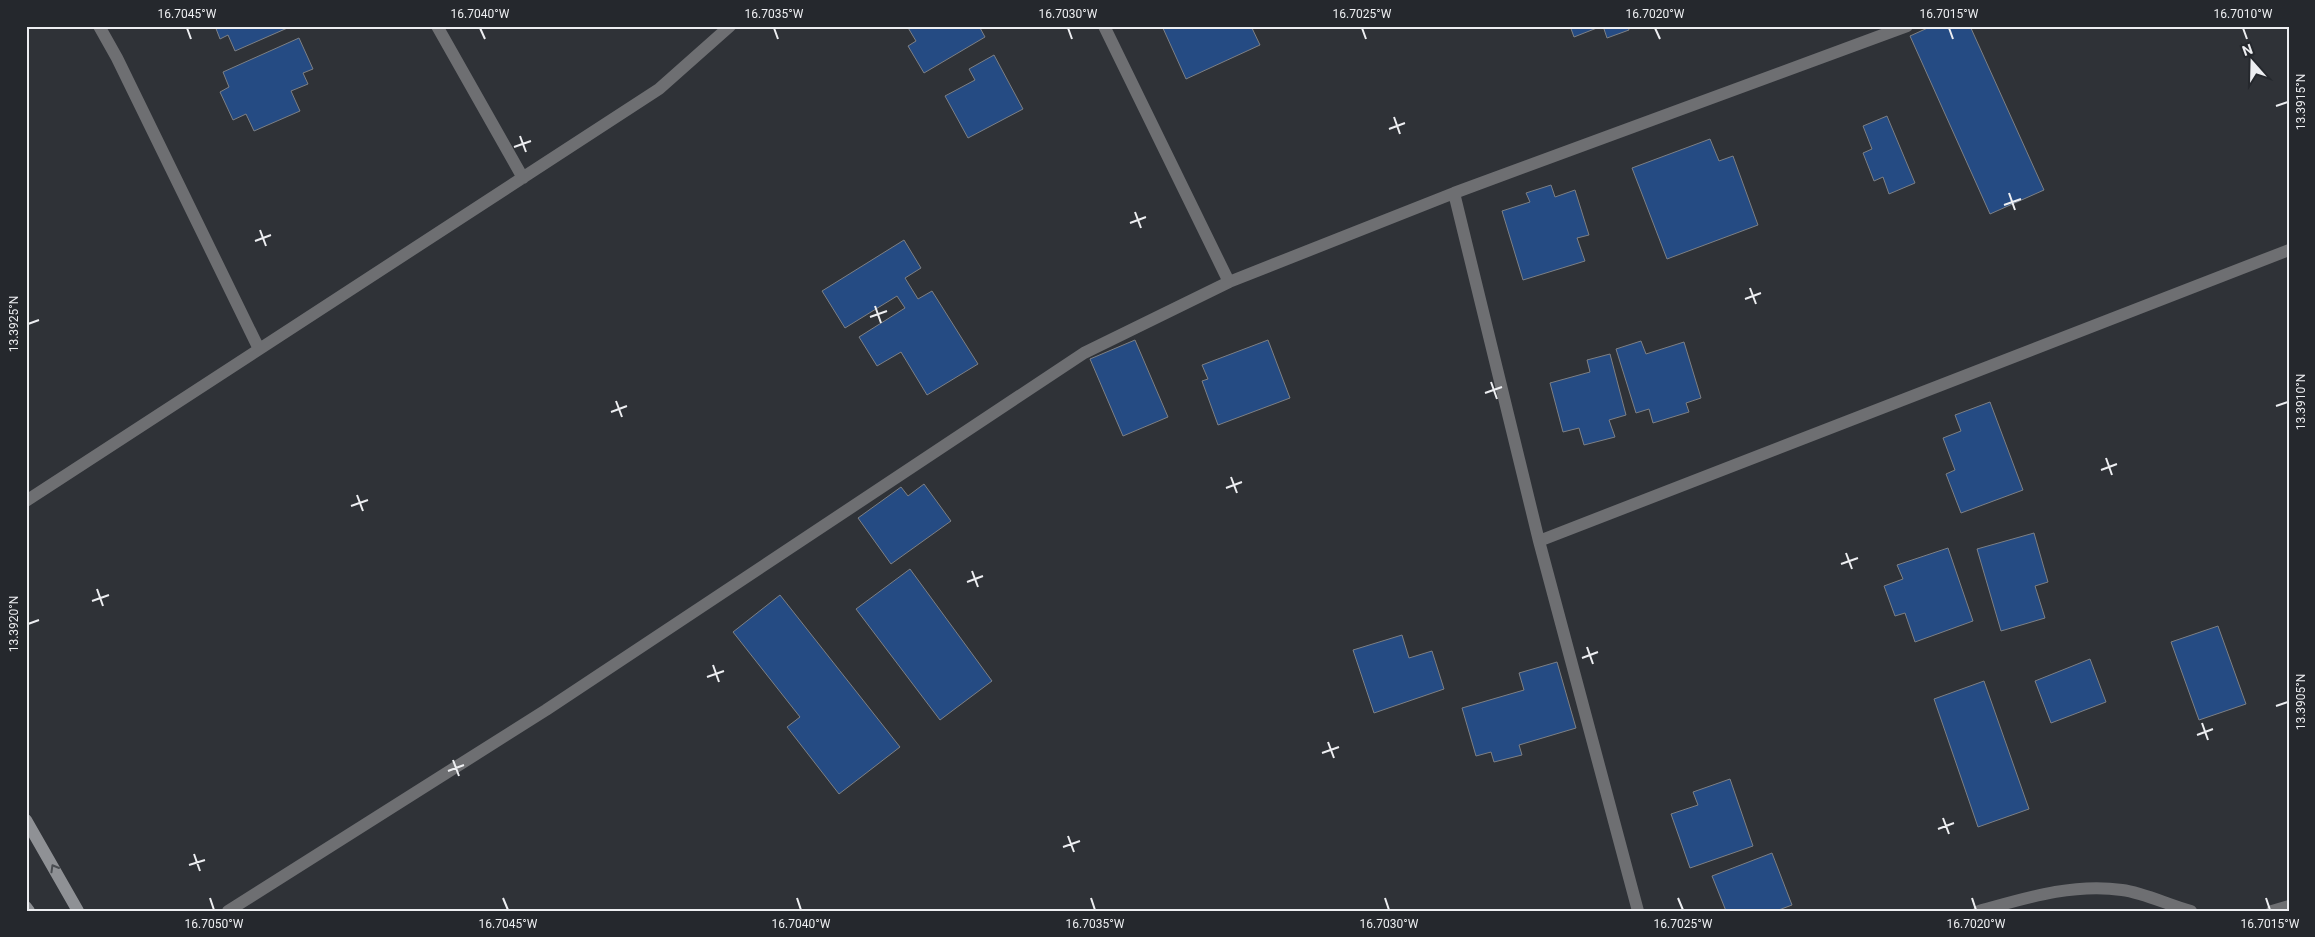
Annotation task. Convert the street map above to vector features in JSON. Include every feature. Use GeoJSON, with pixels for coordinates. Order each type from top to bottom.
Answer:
{"type":"FeatureCollection","features":[{"type":"Feature","properties":{"kind":"street"},"geometry":{"type":"LineString","coordinates":[[99,26],[117,58],[259,349]]}},
{"type":"Feature","properties":{"kind":"street"},"geometry":{"type":"LineString","coordinates":[[438,26],[523,178]]}},
{"type":"Feature","properties":{"kind":"street"},"geometry":{"type":"LineString","coordinates":[[26,501],[659,89],[730,26]]}},
{"type":"Feature","properties":{"kind":"street"},"geometry":{"type":"LineString","coordinates":[[1104,26],[1229,282]]}},
{"type":"Feature","properties":{"kind":"street"},"geometry":{"type":"LineString","coordinates":[[228,911],[546,710],[1084,353],[1229,282],[1454,192],[1907,26]]}},
{"type":"Feature","properties":{"kind":"street"},"geometry":{"type":"LineString","coordinates":[[1454,192],[1539,541],[1638,911]]}},
{"type":"Feature","properties":{"kind":"street"},"geometry":{"type":"LineString","coordinates":[[1539,541],[2289,250]]}},
{"type":"Feature","properties":{"kind":"street"},"geometry":{"type":"LineString","coordinates":[[26,820],[78,911]]}},
{"type":"Feature","properties":{"kind":"street"},"geometry":{"type":"LineString","coordinates":[[1979,911],[2038,895],[2084,887],[2124,890],[2191,911]]}},
{"type":"Feature","properties":{"kind":"street"},"geometry":{"type":"LineString","coordinates":[[26,906],[28,911]]}},
{"type":"Feature","properties":{"kind":"street"},"geometry":{"type":"LineString","coordinates":[[2272,911],[2289,906]]}},
{"type":"Feature","properties":{"kind":"building"},"geometry":{"type":"Polygon","coordinates":[[[215,26],[292,26],[235,51],[228,35],[220,39],[215,26]]]}},
{"type":"Feature","properties":{"kind":"building"},"geometry":{"type":"Polygon","coordinates":[[[907,26],[979,26],[985,37],[924,73],[908,46],[916,41],[907,26]]]}},
{"type":"Feature","properties":{"kind":"building"},"geometry":{"type":"Polygon","coordinates":[[[1162,26],[1251,26],[1260,45],[1186,79],[1162,26]]]}},
{"type":"Feature","properties":{"kind":"building"},"geometry":{"type":"Polygon","coordinates":[[[1570,26],[1602,26],[1574,37],[1570,26]]]}},
{"type":"Feature","properties":{"kind":"building"},"geometry":{"type":"Polygon","coordinates":[[[1603,26],[1628,26],[1629,30],[1607,38],[1603,26]]]}},
{"type":"Feature","properties":{"kind":"building"},"geometry":{"type":"Polygon","coordinates":[[[1932,26],[1970,26],[2044,190],[1990,214],[1910,36],[1932,26]]]}},
{"type":"Feature","properties":{"kind":"building"},"geometry":{"type":"Polygon","coordinates":[[[299,38],[313,69],[303,73],[308,84],[291,91],[300,111],[254,131],[246,114],[233,120],[220,92],[229,87],[223,72],[299,38]]]}},
{"type":"Feature","properties":{"kind":"building"},"geometry":{"type":"Polygon","coordinates":[[[994,55],[1023,109],[968,138],[945,96],[975,80],[969,69],[994,55]]]}},
{"type":"Feature","properties":{"kind":"building"},"geometry":{"type":"Polygon","coordinates":[[[1887,116],[1915,183],[1889,194],[1883,177],[1874,181],[1863,153],[1872,149],[1863,126],[1887,116]]]}},
{"type":"Feature","properties":{"kind":"building"},"geometry":{"type":"Polygon","coordinates":[[[1710,139],[1719,161],[1733,156],[1758,225],[1667,259],[1632,168],[1710,139]]]}},
{"type":"Feature","properties":{"kind":"building"},"geometry":{"type":"Polygon","coordinates":[[[1551,185],[1555,197],[1575,190],[1589,235],[1577,238],[1585,261],[1523,280],[1502,211],[1530,202],[1526,193],[1551,185]]]}},
{"type":"Feature","properties":{"kind":"building"},"geometry":{"type":"Polygon","coordinates":[[[904,240],[921,268],[905,278],[918,299],[932,291],[978,364],[927,395],[901,352],[877,366],[859,337],[905,308],[897,296],[845,328],[822,291],[904,240]]]}},
{"type":"Feature","properties":{"kind":"building"},"geometry":{"type":"Polygon","coordinates":[[[1135,340],[1168,417],[1123,436],[1090,359],[1135,340]]]}},
{"type":"Feature","properties":{"kind":"building"},"geometry":{"type":"Polygon","coordinates":[[[1268,340],[1290,398],[1218,425],[1202,381],[1208,379],[1202,365],[1268,340]]]}},
{"type":"Feature","properties":{"kind":"building"},"geometry":{"type":"Polygon","coordinates":[[[1641,341],[1646,354],[1684,342],[1701,398],[1686,403],[1689,412],[1653,423],[1649,409],[1636,413],[1616,349],[1641,341]]]}},
{"type":"Feature","properties":{"kind":"building"},"geometry":{"type":"Polygon","coordinates":[[[1610,354],[1626,415],[1609,420],[1615,437],[1584,445],[1579,428],[1563,432],[1550,383],[1590,372],[1587,360],[1610,354]]]}},
{"type":"Feature","properties":{"kind":"building"},"geometry":{"type":"Polygon","coordinates":[[[1990,402],[2023,490],[1961,513],[1946,474],[1955,470],[1943,438],[1961,431],[1955,415],[1990,402]]]}},
{"type":"Feature","properties":{"kind":"building"},"geometry":{"type":"Polygon","coordinates":[[[924,484],[951,521],[891,564],[858,518],[901,487],[908,496],[924,484]]]}},
{"type":"Feature","properties":{"kind":"building"},"geometry":{"type":"Polygon","coordinates":[[[2034,533],[2048,582],[2035,586],[2045,618],[2001,631],[1977,549],[2034,533]]]}},
{"type":"Feature","properties":{"kind":"building"},"geometry":{"type":"Polygon","coordinates":[[[1948,548],[1973,621],[1915,642],[1905,613],[1895,616],[1884,586],[1903,579],[1897,565],[1948,548]]]}},
{"type":"Feature","properties":{"kind":"building"},"geometry":{"type":"Polygon","coordinates":[[[910,569],[992,681],[940,720],[856,609],[910,569]]]}},
{"type":"Feature","properties":{"kind":"building"},"geometry":{"type":"Polygon","coordinates":[[[780,595],[900,747],[839,794],[787,727],[800,717],[733,632],[780,595]]]}},
{"type":"Feature","properties":{"kind":"building"},"geometry":{"type":"Polygon","coordinates":[[[2218,626],[2246,704],[2199,720],[2171,642],[2218,626]]]}},
{"type":"Feature","properties":{"kind":"building"},"geometry":{"type":"Polygon","coordinates":[[[1402,635],[1409,658],[1432,651],[1444,689],[1374,713],[1353,650],[1402,635]]]}},
{"type":"Feature","properties":{"kind":"building"},"geometry":{"type":"Polygon","coordinates":[[[2090,659],[2106,702],[2051,723],[2035,681],[2090,659]]]}},
{"type":"Feature","properties":{"kind":"building"},"geometry":{"type":"Polygon","coordinates":[[[1557,662],[1576,728],[1519,745],[1522,755],[1494,762],[1491,752],[1476,756],[1462,708],[1524,690],[1519,673],[1557,662]]]}},
{"type":"Feature","properties":{"kind":"building"},"geometry":{"type":"Polygon","coordinates":[[[1984,681],[2029,809],[1978,827],[1934,699],[1984,681]]]}},
{"type":"Feature","properties":{"kind":"building"},"geometry":{"type":"Polygon","coordinates":[[[1730,779],[1753,846],[1690,868],[1671,814],[1698,805],[1693,792],[1730,779]]]}},
{"type":"Feature","properties":{"kind":"building"},"geometry":{"type":"Polygon","coordinates":[[[1772,853],[1792,905],[1776,911],[1726,911],[1712,876],[1772,853]]]}}]}
